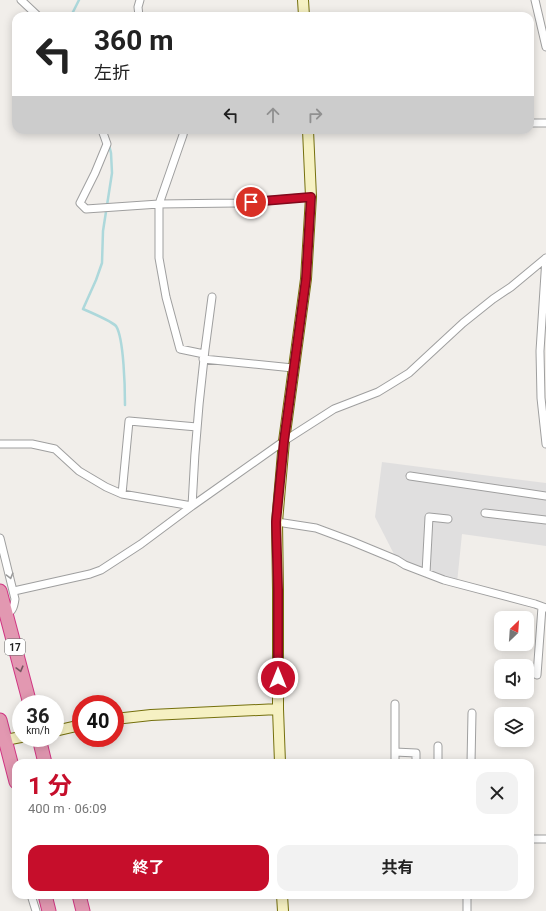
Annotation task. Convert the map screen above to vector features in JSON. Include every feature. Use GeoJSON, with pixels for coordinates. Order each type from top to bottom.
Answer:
{"type":"FeatureCollection","features":[{"type":"Feature","properties":{"kind":"highway","name":"17"},"geometry":{"type":"LineString","coordinates":[[0,591],[28,695]]}},
{"type":"Feature","properties":{"kind":"highway"},"geometry":{"type":"LineString","coordinates":[[0,720],[3,741],[12,769]]}},
{"type":"Feature","properties":{"kind":"highway"},"geometry":{"type":"LineString","coordinates":[[41,747],[44,759]]}},
{"type":"Feature","properties":{"kind":"highway"},"geometry":{"type":"LineString","coordinates":[[46,899],[49,911]]}},
{"type":"Feature","properties":{"kind":"highway"},"geometry":{"type":"LineString","coordinates":[[80,899],[83,911]]}},
{"type":"Feature","properties":{"kind":"street"},"geometry":{"type":"LineString","coordinates":[[21,0],[34,12]]}},
{"type":"Feature","properties":{"kind":"street"},"geometry":{"type":"LineString","coordinates":[[139,12],[140,0]]}},
{"type":"Feature","properties":{"kind":"street"},"geometry":{"type":"LineString","coordinates":[[303,0],[304,12]]}},
{"type":"Feature","properties":{"kind":"street"},"geometry":{"type":"LineString","coordinates":[[535,0],[546,47]]}},
{"type":"Feature","properties":{"kind":"street"},"geometry":{"type":"LineString","coordinates":[[534,123],[546,123]]}},
{"type":"Feature","properties":{"kind":"street"},"geometry":{"type":"LineString","coordinates":[[103,134],[107,144],[80,203],[86,209],[159,204],[236,203],[311,197]]}},
{"type":"Feature","properties":{"kind":"street"},"geometry":{"type":"LineString","coordinates":[[183,134],[159,204],[159,258],[166,297],[180,349],[204,357],[293,368]]}},
{"type":"Feature","properties":{"kind":"street"},"geometry":{"type":"LineString","coordinates":[[280,759],[276,522],[293,368],[306,279],[311,197],[308,134]]}},
{"type":"Feature","properties":{"kind":"street"},"geometry":{"type":"LineString","coordinates":[[546,258],[540,343],[543,374],[541,398],[546,444]]}},
{"type":"Feature","properties":{"kind":"street"},"geometry":{"type":"LineString","coordinates":[[14,590],[90,574],[101,570],[141,544],[284,441],[334,409],[378,392],[409,373],[463,323],[511,287],[546,258]]}},
{"type":"Feature","properties":{"kind":"street"},"geometry":{"type":"LineString","coordinates":[[192,506],[197,427],[212,297]]}},
{"type":"Feature","properties":{"kind":"street"},"geometry":{"type":"LineString","coordinates":[[122,494],[129,421],[197,427]]}},
{"type":"Feature","properties":{"kind":"street"},"geometry":{"type":"LineString","coordinates":[[0,444],[32,444],[55,449],[79,471],[106,487],[122,494],[192,506]]}},
{"type":"Feature","properties":{"kind":"street"},"geometry":{"type":"LineString","coordinates":[[410,476],[546,496]]}},
{"type":"Feature","properties":{"kind":"street"},"geometry":{"type":"LineString","coordinates":[[485,513],[546,520]]}},
{"type":"Feature","properties":{"kind":"street"},"geometry":{"type":"LineString","coordinates":[[426,573],[429,517],[448,519]]}},
{"type":"Feature","properties":{"kind":"street"},"geometry":{"type":"LineString","coordinates":[[276,522],[316,528],[398,560],[405,565],[444,580],[544,608],[537,675]]}},
{"type":"Feature","properties":{"kind":"street"},"geometry":{"type":"LineString","coordinates":[[0,538],[15,599],[10,613],[6,615]]}},
{"type":"Feature","properties":{"kind":"street"},"geometry":{"type":"LineString","coordinates":[[395,704],[395,759]]}},
{"type":"Feature","properties":{"kind":"street"},"geometry":{"type":"LineString","coordinates":[[124,718],[151,715],[278,709]]}},
{"type":"Feature","properties":{"kind":"street"},"geometry":{"type":"LineString","coordinates":[[471,759],[472,713]]}},
{"type":"Feature","properties":{"kind":"street"},"geometry":{"type":"LineString","coordinates":[[438,746],[438,759]]}},
{"type":"Feature","properties":{"kind":"street"},"geometry":{"type":"LineString","coordinates":[[395,752],[416,753],[416,759]]}},
{"type":"Feature","properties":{"kind":"street"},"geometry":{"type":"LineString","coordinates":[[534,839],[546,839]]}},
{"type":"Feature","properties":{"kind":"street"},"geometry":{"type":"LineString","coordinates":[[32,899],[36,911]]}},
{"type":"Feature","properties":{"kind":"street"},"geometry":{"type":"LineString","coordinates":[[85,899],[89,911]]}},
{"type":"Feature","properties":{"kind":"street"},"geometry":{"type":"LineString","coordinates":[[282,899],[283,911]]}},
{"type":"Feature","properties":{"kind":"street"},"geometry":{"type":"LineString","coordinates":[[467,899],[467,911]]}},
{"type":"Feature","properties":{"kind":"shaded area"},"geometry":{"type":"Polygon","coordinates":[[[382,462],[546,483],[546,546],[462,534],[457,583],[397,560],[375,517],[382,462]]]}},
{"type":"Feature","properties":{"kind":"waterway"},"geometry":{"type":"LineString","coordinates":[[73,12],[79,0]]}},
{"type":"Feature","properties":{"kind":"waterway"},"geometry":{"type":"LineString","coordinates":[[109,145],[112,173],[103,231],[102,263],[83,309],[114,324],[119,332],[122,352],[125,405]]}},
{"type":"Feature","properties":{"kind":"route"},"geometry":{"type":"LineString","coordinates":[[251,202],[311,197],[306,279],[284,441],[276,522],[278,678]]}}]}
